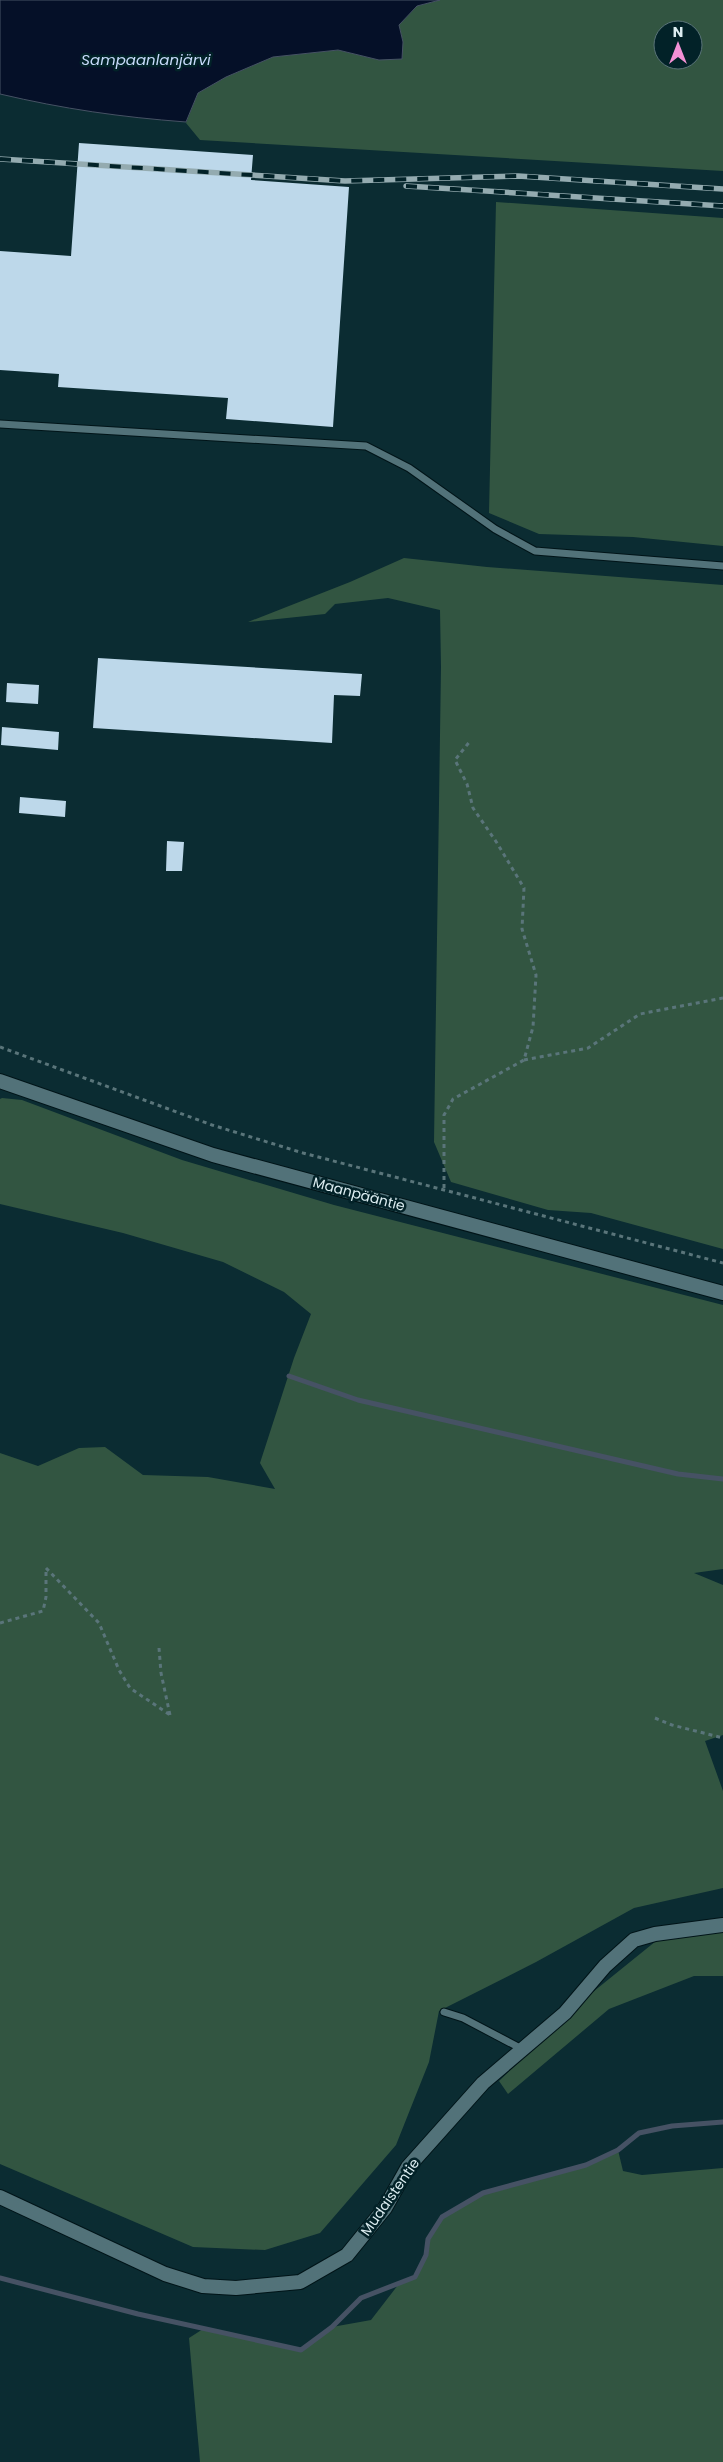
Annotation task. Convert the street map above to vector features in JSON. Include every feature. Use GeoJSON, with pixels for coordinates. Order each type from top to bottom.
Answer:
{"type":"FeatureCollection","features":[{"type":"Feature","properties":{"kind":"street","name":"Maanpääntie"},"geometry":{"type":"LineString","coordinates":[[2,1084],[213,1155],[723,1294]]}},
{"type":"Feature","properties":{"kind":"street","name":"Mudaistentie"},"geometry":{"type":"LineString","coordinates":[[0,2197],[165,2274],[203,2286],[236,2288],[300,2282],[347,2255],[385,2208],[408,2167],[483,2082],[565,2012],[605,1966],[634,1940],[655,1934],[723,1924]]}},
{"type":"Feature","properties":{"kind":"lane"},"geometry":{"type":"LineString","coordinates":[[0,424],[366,446],[409,468],[495,529],[535,551],[723,566]]}},
{"type":"Feature","properties":{"kind":"lane"},"geometry":{"type":"LineString","coordinates":[[444,2012],[471,2022],[522,2049]]}},
{"type":"Feature","properties":{"kind":"path"},"geometry":{"type":"LineString","coordinates":[[471,740],[455,760],[467,784],[473,808],[524,888],[522,929],[536,975],[533,1027],[524,1060]]}},
{"type":"Feature","properties":{"kind":"path"},"geometry":{"type":"LineString","coordinates":[[444,1188],[444,1115],[453,1099],[524,1060],[588,1048],[640,1014],[723,998]]}},
{"type":"Feature","properties":{"kind":"path"},"geometry":{"type":"LineString","coordinates":[[0,1047],[212,1125],[303,1153],[444,1188],[723,1263]]}},
{"type":"Feature","properties":{"kind":"path"},"geometry":{"type":"LineString","coordinates":[[0,1624],[43,1611],[46,1597],[46,1568],[99,1623],[119,1670],[130,1688],[170,1715],[161,1673],[159,1648]]}},
{"type":"Feature","properties":{"kind":"path"},"geometry":{"type":"LineString","coordinates":[[655,1718],[672,1725],[723,1738]]}},
{"type":"Feature","properties":{"kind":"green space"},"geometry":{"type":"Polygon","coordinates":[[[440,0],[723,0],[723,171],[200,140],[186,123],[198,93],[226,77],[273,57],[338,50],[379,60],[403,42],[399,25],[417,6],[440,0]]]}},
{"type":"Feature","properties":{"kind":"green space"},"geometry":{"type":"Polygon","coordinates":[[[496,202],[723,218],[723,546],[633,537],[539,534],[489,513],[496,202]]]}},
{"type":"Feature","properties":{"kind":"green space"},"geometry":{"type":"Polygon","coordinates":[[[404,558],[487,567],[723,585],[723,1249],[591,1213],[548,1210],[451,1182],[434,1142],[441,667],[440,610],[388,598],[335,604],[325,614],[248,622],[350,582],[404,558]]]}},
{"type":"Feature","properties":{"kind":"green space"},"geometry":{"type":"Polygon","coordinates":[[[0,1099],[22,1100],[182,1160],[334,1205],[723,1305],[723,1569],[694,1573],[723,1585],[723,1735],[705,1741],[723,1791],[723,1888],[634,1908],[536,1962],[439,2011],[429,2062],[396,2145],[320,2233],[265,2250],[193,2247],[0,2164],[0,1453],[38,1466],[79,1448],[105,1447],[143,1475],[208,1477],[275,1489],[260,1463],[294,1358],[311,1314],[284,1292],[223,1262],[123,1233],[0,1204],[0,1099]]]}},
{"type":"Feature","properties":{"kind":"green space"},"geometry":{"type":"Polygon","coordinates":[[[723,1931],[723,1976],[694,1976],[609,2009],[508,2094],[499,2081],[583,2000],[656,1941],[723,1931]]]}},
{"type":"Feature","properties":{"kind":"green space"},"geometry":{"type":"Polygon","coordinates":[[[618,2150],[623,2171],[642,2175],[723,2168],[723,2462],[200,2462],[189,2338],[203,2329],[301,2350],[332,2327],[371,2320],[398,2285],[415,2277],[426,2255],[428,2239],[442,2217],[483,2193],[586,2165],[618,2150]]]}},
{"type":"Feature","properties":{"kind":"water","name":"Sampaanlanjärvi"},"geometry":{"type":"Polygon","coordinates":[[[0,0],[440,0],[417,6],[399,25],[403,42],[402,59],[379,60],[338,50],[273,57],[226,77],[198,93],[186,122],[92,112],[0,94],[0,0]]]}},
{"type":"Feature","properties":{"kind":"building"},"geometry":{"type":"Polygon","coordinates":[[[79,143],[253,155],[251,180],[349,187],[333,427],[226,419],[228,398],[58,387],[59,374],[0,370],[0,251],[71,256],[79,143]]]}},
{"type":"Feature","properties":{"kind":"building"},"geometry":{"type":"Polygon","coordinates":[[[98,658],[362,674],[360,696],[334,695],[332,743],[93,728],[98,658]]]}},
{"type":"Feature","properties":{"kind":"building"},"geometry":{"type":"Polygon","coordinates":[[[7,683],[39,685],[38,704],[6,702],[7,683]]]}},
{"type":"Feature","properties":{"kind":"building"},"geometry":{"type":"Polygon","coordinates":[[[2,727],[59,732],[58,750],[1,745],[2,727]]]}},
{"type":"Feature","properties":{"kind":"building"},"geometry":{"type":"Polygon","coordinates":[[[20,797],[66,801],[65,817],[19,813],[20,797]]]}},
{"type":"Feature","properties":{"kind":"building"},"geometry":{"type":"Polygon","coordinates":[[[167,841],[184,842],[182,871],[166,871],[167,841]]]}},
{"type":"Feature","properties":{"kind":"waterway"},"geometry":{"type":"LineString","coordinates":[[289,1376],[358,1400],[678,1474],[723,1479]]}},
{"type":"Feature","properties":{"kind":"waterway"},"geometry":{"type":"LineString","coordinates":[[0,2278],[138,2314],[301,2350],[332,2327],[361,2298],[415,2277],[426,2255],[428,2239],[442,2217],[483,2193],[586,2165],[618,2150],[639,2133],[672,2126],[723,2122]]}},
{"type":"Feature","properties":{"kind":"railway"},"geometry":{"type":"LineString","coordinates":[[0,159],[345,181],[518,176],[723,189]]}},
{"type":"Feature","properties":{"kind":"railway"},"geometry":{"type":"LineString","coordinates":[[406,186],[723,206]]}}]}
